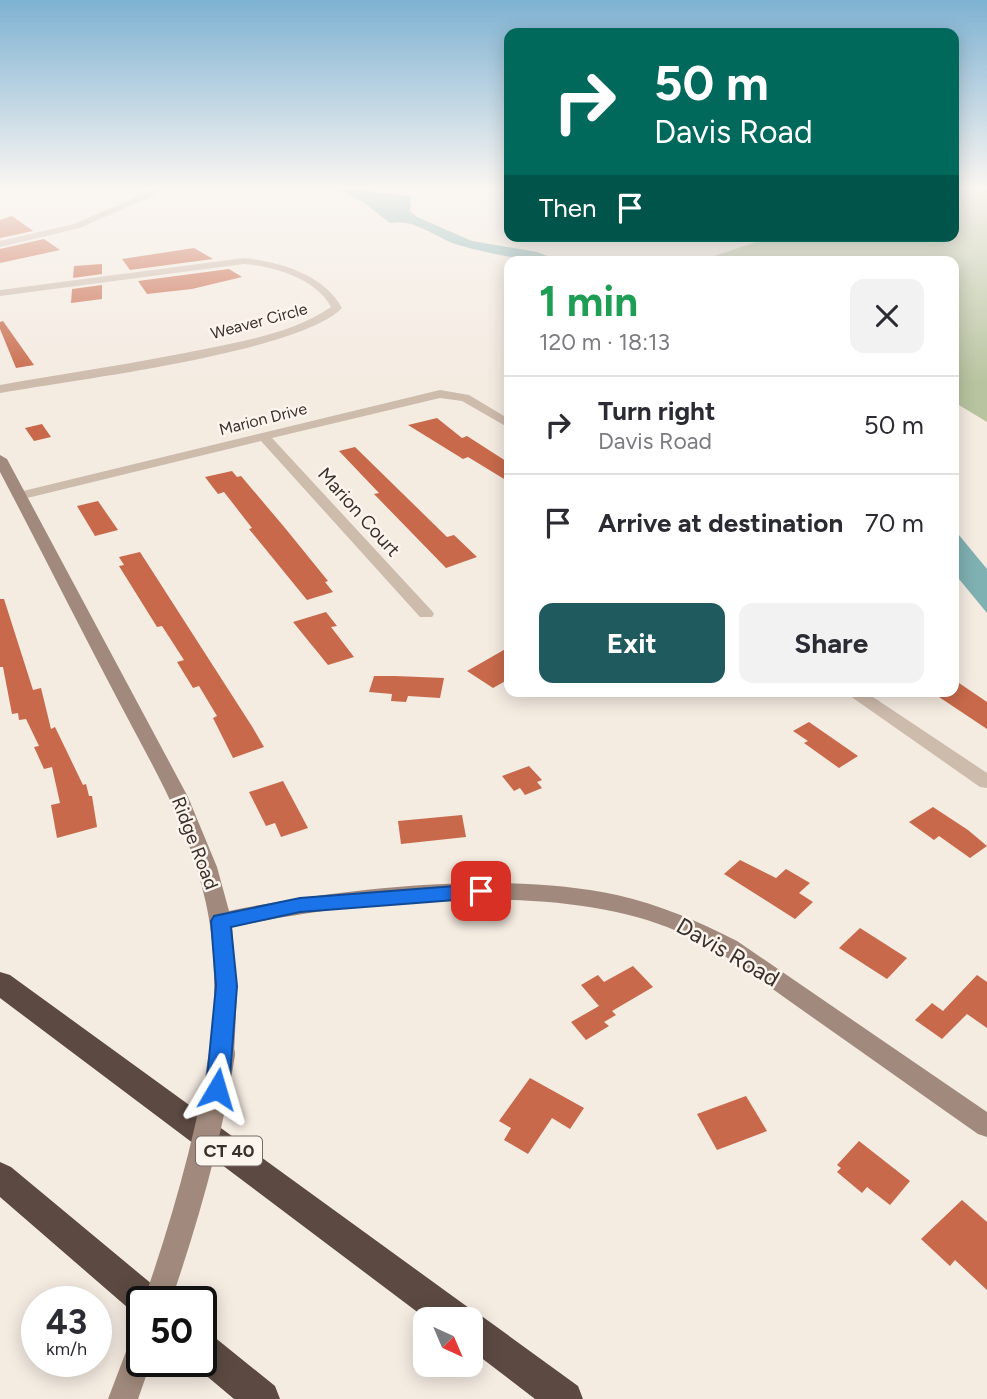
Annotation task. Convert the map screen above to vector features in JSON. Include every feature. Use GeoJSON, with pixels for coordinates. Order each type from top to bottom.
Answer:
{"type":"FeatureCollection","features":[{"type":"Feature","properties":{"kind":"highway","name":"CT 40"},"geometry":{"type":"LineString","coordinates":[[0,983],[439,1307]]}},
{"type":"Feature","properties":{"kind":"highway"},"geometry":{"type":"LineString","coordinates":[[0,1177],[128,1286]]}},
{"type":"Feature","properties":{"kind":"highway"},"geometry":{"type":"LineString","coordinates":[[483,1338],[565,1399]]}},
{"type":"Feature","properties":{"kind":"highway"},"geometry":{"type":"LineString","coordinates":[[217,1361],[262,1399]]}},
{"type":"Feature","properties":{"kind":"main road","name":"Ridge Road"},"geometry":{"type":"LineString","coordinates":[[0,459],[183,809],[206,863],[221,921],[226,986],[222,1054],[214,1111],[196,1180],[162,1286]]}},
{"type":"Feature","properties":{"kind":"main road","name":"Davis Road"},"geometry":{"type":"LineString","coordinates":[[221,921],[300,905],[481,891],[561,893],[639,907],[680,922],[729,947],[987,1126]]}},
{"type":"Feature","properties":{"kind":"main road"},"geometry":{"type":"LineString","coordinates":[[123,1399],[131,1377]]}},
{"type":"Feature","properties":{"kind":"street","name":"Weaver Circle"},"geometry":{"type":"LineString","coordinates":[[0,293],[139,277],[225,262],[254,261],[296,275],[330,296],[337,308],[334,313],[317,322],[246,344],[0,389]]}},
{"type":"Feature","properties":{"kind":"street","name":"Marion Drive"},"geometry":{"type":"LineString","coordinates":[[19,496],[440,394],[465,398],[504,421]]}},
{"type":"Feature","properties":{"kind":"street","name":"Marion Court"},"geometry":{"type":"LineString","coordinates":[[264,437],[425,614]]}},
{"type":"Feature","properties":{"kind":"street"},"geometry":{"type":"LineString","coordinates":[[861,697],[987,782]]}},
{"type":"Feature","properties":{"kind":"green space"},"geometry":{"type":"Polygon","coordinates":[[[725,252],[987,252],[987,422],[959,405],[959,256],[714,256],[725,252]]]}},
{"type":"Feature","properties":{"kind":"water"},"geometry":{"type":"Polygon","coordinates":[[[488,252],[538,252],[547,256],[508,256],[488,252]]]}},
{"type":"Feature","properties":{"kind":"water"},"geometry":{"type":"Polygon","coordinates":[[[959,535],[987,569],[987,613],[959,579],[959,535]]]}},
{"type":"Feature","properties":{"kind":"building"},"geometry":{"type":"Polygon","coordinates":[[[0,252],[49,252],[0,263],[0,252]]]}},
{"type":"Feature","properties":{"kind":"building"},"geometry":{"type":"Polygon","coordinates":[[[166,252],[201,252],[213,259],[130,270],[122,259],[166,252]]]}},
{"type":"Feature","properties":{"kind":"building"},"geometry":{"type":"Polygon","coordinates":[[[102,264],[102,274],[73,278],[74,266],[102,264]]]}},
{"type":"Feature","properties":{"kind":"building"},"geometry":{"type":"Polygon","coordinates":[[[229,269],[242,277],[192,289],[147,294],[138,281],[229,269]]]}},
{"type":"Feature","properties":{"kind":"building"},"geometry":{"type":"Polygon","coordinates":[[[102,285],[102,299],[71,303],[72,289],[102,285]]]}},
{"type":"Feature","properties":{"kind":"building"},"geometry":{"type":"Polygon","coordinates":[[[3,321],[34,365],[16,368],[0,329],[0,322],[3,321]]]}},
{"type":"Feature","properties":{"kind":"building"},"geometry":{"type":"Polygon","coordinates":[[[437,418],[462,438],[467,436],[504,460],[504,479],[468,457],[463,459],[408,425],[437,418]]]}},
{"type":"Feature","properties":{"kind":"building"},"geometry":{"type":"Polygon","coordinates":[[[42,424],[51,437],[34,441],[25,428],[42,424]]]}},
{"type":"Feature","properties":{"kind":"building"},"geometry":{"type":"Polygon","coordinates":[[[355,447],[447,537],[454,535],[477,557],[446,568],[374,494],[379,493],[339,451],[355,447]]]}},
{"type":"Feature","properties":{"kind":"building"},"geometry":{"type":"Polygon","coordinates":[[[232,471],[237,477],[241,476],[285,528],[328,581],[325,582],[333,592],[307,600],[249,529],[252,528],[224,492],[218,494],[205,477],[232,471]]]}},
{"type":"Feature","properties":{"kind":"building"},"geometry":{"type":"Polygon","coordinates":[[[98,501],[118,530],[95,536],[77,506],[98,501]]]}},
{"type":"Feature","properties":{"kind":"building"},"geometry":{"type":"Polygon","coordinates":[[[140,552],[264,747],[233,758],[213,718],[217,716],[199,686],[193,688],[177,662],[184,660],[162,626],[157,627],[119,566],[124,565],[119,557],[140,552]]]}},
{"type":"Feature","properties":{"kind":"building"},"geometry":{"type":"Polygon","coordinates":[[[0,599],[4,599],[33,690],[41,688],[51,729],[55,727],[83,785],[86,784],[89,796],[92,796],[97,827],[57,838],[51,805],[60,803],[52,767],[44,769],[34,747],[39,746],[26,719],[19,720],[18,713],[12,714],[3,667],[0,667],[0,599]]]}},
{"type":"Feature","properties":{"kind":"building"},"geometry":{"type":"Polygon","coordinates":[[[326,612],[337,626],[331,627],[354,657],[328,665],[293,622],[326,612]]]}},
{"type":"Feature","properties":{"kind":"building"},"geometry":{"type":"Polygon","coordinates":[[[504,650],[504,682],[493,688],[467,671],[504,650]]]}},
{"type":"Feature","properties":{"kind":"building"},"geometry":{"type":"Polygon","coordinates":[[[374,676],[444,678],[440,698],[408,696],[406,702],[391,701],[392,694],[369,692],[374,676]]]}},
{"type":"Feature","properties":{"kind":"building"},"geometry":{"type":"Polygon","coordinates":[[[959,683],[987,702],[987,729],[939,697],[959,697],[959,683]]]}},
{"type":"Feature","properties":{"kind":"building"},"geometry":{"type":"Polygon","coordinates":[[[809,722],[858,756],[839,768],[804,743],[808,741],[793,731],[809,722]]]}},
{"type":"Feature","properties":{"kind":"building"},"geometry":{"type":"Polygon","coordinates":[[[529,766],[542,780],[537,782],[542,788],[525,795],[520,788],[514,791],[502,776],[529,766]]]}},
{"type":"Feature","properties":{"kind":"building"},"geometry":{"type":"Polygon","coordinates":[[[283,781],[308,828],[281,837],[275,823],[266,826],[249,792],[283,781]]]}},
{"type":"Feature","properties":{"kind":"building"},"geometry":{"type":"Polygon","coordinates":[[[933,807],[987,846],[970,858],[939,836],[934,840],[909,822],[933,807]]]}},
{"type":"Feature","properties":{"kind":"building"},"geometry":{"type":"Polygon","coordinates":[[[462,815],[466,837],[401,844],[398,821],[462,815]]]}},
{"type":"Feature","properties":{"kind":"building"},"geometry":{"type":"Polygon","coordinates":[[[740,860],[776,878],[786,869],[810,883],[799,893],[813,902],[795,919],[724,874],[740,860]]]}},
{"type":"Feature","properties":{"kind":"building"},"geometry":{"type":"Polygon","coordinates":[[[860,928],[907,958],[887,979],[839,948],[860,928]]]}},
{"type":"Feature","properties":{"kind":"building"},"geometry":{"type":"Polygon","coordinates":[[[633,966],[653,987],[612,1011],[616,1015],[604,1022],[609,1026],[586,1040],[571,1022],[599,1006],[581,985],[598,975],[604,982],[633,966]]]}},
{"type":"Feature","properties":{"kind":"building"},"geometry":{"type":"Polygon","coordinates":[[[977,975],[987,982],[987,1028],[967,1014],[942,1039],[915,1020],[932,1003],[943,1011],[977,975]]]}},
{"type":"Feature","properties":{"kind":"building"},"geometry":{"type":"Polygon","coordinates":[[[530,1078],[584,1108],[570,1129],[552,1118],[528,1154],[504,1140],[511,1128],[499,1121],[530,1078]]]}},
{"type":"Feature","properties":{"kind":"building"},"geometry":{"type":"Polygon","coordinates":[[[746,1096],[767,1131],[717,1150],[697,1114],[746,1096]]]}},
{"type":"Feature","properties":{"kind":"building"},"geometry":{"type":"Polygon","coordinates":[[[859,1141],[910,1181],[890,1205],[867,1187],[862,1193],[837,1172],[841,1168],[837,1165],[859,1141]]]}},
{"type":"Feature","properties":{"kind":"building"},"geometry":{"type":"Polygon","coordinates":[[[962,1200],[987,1222],[987,1290],[955,1260],[950,1266],[921,1239],[962,1200]]]}},
{"type":"Feature","properties":{"kind":"route"},"geometry":{"type":"LineString","coordinates":[[217,1089],[224,1035],[226,986],[221,921],[300,905],[481,891]]}}]}
